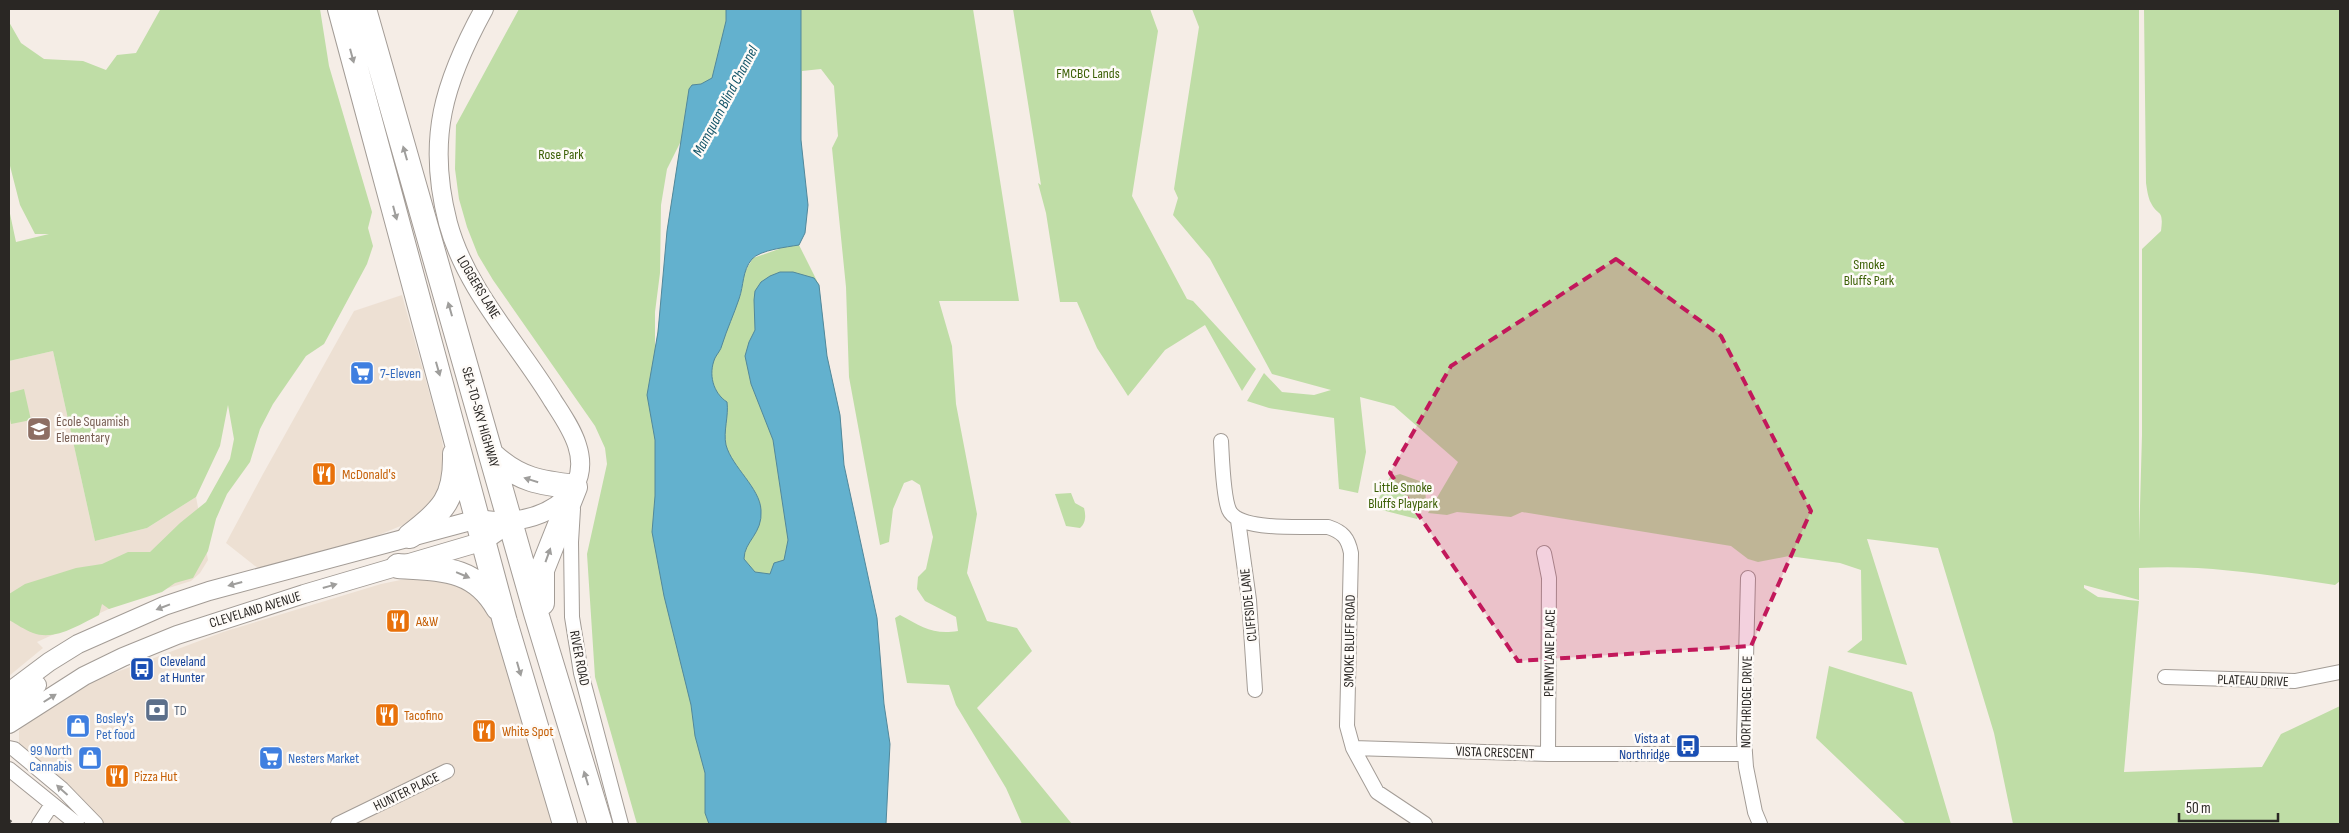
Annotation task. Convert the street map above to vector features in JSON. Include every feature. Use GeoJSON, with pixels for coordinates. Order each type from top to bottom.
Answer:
{"type":"FeatureCollection","features":[{"type":"Feature","properties":{"kind":"highway","name":"SEA-TO-SKY HIGHWAY"},"geometry":{"type":"LineString","coordinates":[[340,9],[506,622],[565,824]]}},
{"type":"Feature","properties":{"kind":"highway","name":"SEA-TO-SKY HIGHWAY"},"geometry":{"type":"LineString","coordinates":[[364,9],[544,638],[600,824]]}},
{"type":"Feature","properties":{"kind":"highway"},"geometry":{"type":"LineString","coordinates":[[410,536],[433,519],[442,510],[448,499],[455,464],[454,425]]}},
{"type":"Feature","properties":{"kind":"highway"},"geometry":{"type":"LineString","coordinates":[[493,456],[506,468],[527,479],[575,488],[542,570],[544,638]]}},
{"type":"Feature","properties":{"kind":"highway"},"geometry":{"type":"LineString","coordinates":[[398,566],[452,570],[469,577],[483,586],[506,622]]}},
{"type":"Feature","properties":{"kind":"street","name":"LOGGERS LANE"},"geometry":{"type":"LineString","coordinates":[[484,9],[467,40],[449,82],[441,113],[440,168],[448,222],[458,252],[475,286],[544,386],[571,431],[577,445],[580,461],[575,488]]}},
{"type":"Feature","properties":{"kind":"street"},"geometry":{"type":"LineString","coordinates":[[1221,441],[1228,508],[1238,520]]}},
{"type":"Feature","properties":{"kind":"street","name":"CLEVELAND AVENUE"},"geometry":{"type":"LineString","coordinates":[[9,724],[84,676],[123,657],[177,635],[251,610],[398,566],[481,530],[550,511],[562,502],[575,488]]}},
{"type":"Feature","properties":{"kind":"street","name":"RIVER ROAD"},"geometry":{"type":"LineString","coordinates":[[575,488],[571,542],[572,616],[581,673],[622,824]]}},
{"type":"Feature","properties":{"kind":"street","name":"SMOKE BLUFF ROAD"},"geometry":{"type":"LineString","coordinates":[[1238,520],[1255,525],[1328,527],[1345,535],[1349,542],[1351,553],[1347,726],[1353,748]]}},
{"type":"Feature","properties":{"kind":"street","name":"CLIFFSIDE LANE"},"geometry":{"type":"LineString","coordinates":[[1238,520],[1248,600],[1255,690]]}},
{"type":"Feature","properties":{"kind":"street","name":"CLEVELAND AVENUE"},"geometry":{"type":"LineString","coordinates":[[9,692],[49,662],[78,644],[128,620],[186,598],[410,536],[481,530]]}},
{"type":"Feature","properties":{"kind":"street","name":"PENNYLANE PLACE"},"geometry":{"type":"LineString","coordinates":[[1544,553],[1549,578],[1548,754]]}},
{"type":"Feature","properties":{"kind":"street","name":"NORTHRIDGE DRIVE"},"geometry":{"type":"LineString","coordinates":[[1748,578],[1745,754],[1755,812],[1760,824]]}},
{"type":"Feature","properties":{"kind":"street"},"geometry":{"type":"LineString","coordinates":[[9,708],[60,665],[78,644]]}},
{"type":"Feature","properties":{"kind":"street","name":"PLATEAU DRIVE"},"geometry":{"type":"LineString","coordinates":[[2165,677],[2295,681],[2340,672]]}},
{"type":"Feature","properties":{"kind":"street"},"geometry":{"type":"LineString","coordinates":[[9,748],[14,749],[62,789],[96,824]]}},
{"type":"Feature","properties":{"kind":"street"},"geometry":{"type":"LineString","coordinates":[[1353,748],[1377,792],[1425,824]]}},
{"type":"Feature","properties":{"kind":"street","name":"VISTA CRESCENT"},"geometry":{"type":"LineString","coordinates":[[1353,748],[1548,754],[1745,754]]}},
{"type":"Feature","properties":{"kind":"street"},"geometry":{"type":"LineString","coordinates":[[9,768],[77,824]]}},
{"type":"Feature","properties":{"kind":"street","name":"HUNTER PLACE"},"geometry":{"type":"LineString","coordinates":[[338,824],[447,771]]}},
{"type":"Feature","properties":{"kind":"street"},"geometry":{"type":"LineString","coordinates":[[39,824],[52,804]]}},
{"type":"Feature","properties":{"kind":"highlighted area"},"geometry":{"type":"Polygon","coordinates":[[[1616,259],[1721,336],[1811,511],[1751,646],[1518,661],[1390,473],[1451,366],[1616,259]]]}},
{"type":"Feature","properties":{"kind":"shaded area"},"geometry":{"type":"Polygon","coordinates":[[[402,295],[440,431],[446,461],[445,480],[436,498],[422,513],[403,525],[374,537],[267,568],[261,569],[255,566],[226,543],[263,474],[354,311],[402,295]]]}},
{"type":"Feature","properties":{"kind":"shaded area","name":"École Squamish Elementary"},"geometry":{"type":"Polygon","coordinates":[[[53,351],[95,541],[147,528],[196,497],[208,560],[200,573],[191,581],[124,602],[37,642],[43,648],[9,676],[9,361],[53,351]]]}},
{"type":"Feature","properties":{"kind":"shaded area"},"geometry":{"type":"Polygon","coordinates":[[[415,577],[449,578],[474,591],[488,608],[499,632],[553,824],[102,824],[19,744],[19,731],[23,724],[85,684],[223,632],[381,584],[415,577]]]}},
{"type":"Feature","properties":{"kind":"green space"},"geometry":{"type":"Polygon","coordinates":[[[320,9],[329,66],[372,212],[368,228],[373,246],[367,264],[324,344],[306,356],[273,404],[260,429],[250,462],[227,494],[216,519],[208,551],[193,578],[175,583],[162,592],[109,609],[102,604],[99,615],[67,631],[41,635],[30,632],[9,620],[9,594],[25,584],[76,568],[102,564],[128,552],[150,552],[180,523],[206,502],[230,459],[234,439],[228,405],[220,446],[196,497],[147,528],[95,541],[53,351],[9,361],[9,209],[16,242],[49,234],[35,234],[20,205],[9,162],[9,22],[21,43],[44,59],[83,61],[106,70],[117,55],[136,53],[160,10],[320,9]]]}},
{"type":"Feature","properties":{"kind":"green space","name":"Rose Park"},"geometry":{"type":"Polygon","coordinates":[[[519,9],[735,9],[707,269],[727,824],[637,824],[595,677],[587,554],[607,464],[605,448],[595,426],[493,280],[478,255],[459,199],[455,169],[456,125],[519,9]],[[681,141],[667,169],[661,205],[660,273],[655,312],[655,351],[665,274],[667,231],[681,141]]]}},
{"type":"Feature","properties":{"kind":"green space"},"geometry":{"type":"Polygon","coordinates":[[[801,9],[973,9],[1019,301],[939,301],[952,346],[956,404],[977,514],[967,573],[987,621],[1017,628],[1032,651],[977,708],[1072,824],[1022,824],[1006,788],[956,705],[949,685],[907,683],[895,618],[900,615],[934,631],[958,631],[956,617],[925,601],[917,589],[918,577],[926,569],[933,537],[920,485],[912,480],[904,483],[893,509],[889,542],[880,545],[849,377],[846,287],[832,148],[838,136],[834,86],[821,69],[802,71],[801,137],[806,192],[806,220],[799,245],[819,285],[827,356],[840,415],[843,449],[800,690],[690,449],[695,395],[740,296],[744,273],[753,258],[779,249],[801,38],[801,9]]]}},
{"type":"Feature","properties":{"kind":"green space","name":"FMCBC Lands"},"geometry":{"type":"Polygon","coordinates":[[[1013,9],[1150,9],[1158,31],[1132,196],[1187,299],[1193,301],[1256,369],[1242,391],[1205,325],[1165,350],[1128,396],[1097,348],[1077,302],[1060,302],[1046,213],[1038,183],[1041,185],[1013,9]]]}},
{"type":"Feature","properties":{"kind":"green space","name":"Smoke Bluffs Park"},"geometry":{"type":"Polygon","coordinates":[[[1192,9],[2139,9],[2139,542],[2142,435],[2142,249],[2161,231],[2162,224],[2160,214],[2150,201],[2146,183],[2144,9],[2340,9],[2340,581],[2335,585],[2237,571],[2164,567],[2139,568],[2139,600],[2084,585],[2084,588],[2098,597],[2139,601],[2124,772],[2262,767],[2281,734],[2340,706],[2340,824],[2013,824],[1994,733],[1938,548],[1867,539],[1907,665],[1847,652],[1862,640],[1861,570],[1840,563],[1789,556],[1758,562],[1748,559],[1731,546],[1522,512],[1511,517],[1457,512],[1447,515],[1428,513],[1458,462],[1394,406],[1360,397],[1366,452],[1358,493],[1339,489],[1334,418],[1269,408],[1247,401],[1264,373],[1282,392],[1314,395],[1331,390],[1272,374],[1210,259],[1173,215],[1178,198],[1174,189],[1199,27],[1192,9]]]}},
{"type":"Feature","properties":{"kind":"green space"},"geometry":{"type":"Polygon","coordinates":[[[24,389],[31,420],[11,424],[9,393],[24,389]]]}},
{"type":"Feature","properties":{"kind":"green space","name":"Little Smoke Bluffs Playpark"},"geometry":{"type":"Polygon","coordinates":[[[1400,474],[1425,483],[1426,504],[1417,519],[1374,508],[1390,477],[1400,474]]]}},
{"type":"Feature","properties":{"kind":"green space"},"geometry":{"type":"Polygon","coordinates":[[[1071,493],[1075,503],[1084,508],[1085,519],[1080,528],[1066,526],[1055,494],[1071,493]]]}},
{"type":"Feature","properties":{"kind":"green space"},"geometry":{"type":"Polygon","coordinates":[[[1829,666],[1912,692],[1951,824],[1906,824],[1816,738],[1829,666]]]}},
{"type":"Feature","properties":{"kind":"water","name":"Mamquam Blind Channel"},"geometry":{"type":"Polygon","coordinates":[[[726,9],[801,9],[801,140],[808,205],[805,233],[799,245],[761,253],[752,259],[749,264],[745,273],[741,294],[713,364],[713,383],[718,394],[727,402],[726,445],[729,453],[756,494],[761,510],[759,525],[747,547],[744,559],[755,572],[770,574],[774,563],[784,560],[788,540],[773,440],[751,384],[745,356],[755,330],[755,291],[761,282],[770,276],[780,272],[793,272],[814,278],[819,285],[827,356],[840,415],[844,465],[877,618],[884,704],[890,744],[886,824],[709,824],[705,813],[705,773],[695,736],[691,705],[664,596],[652,532],[655,496],[655,440],[647,395],[658,332],[667,231],[689,89],[692,85],[701,84],[712,78],[726,21],[726,9]]]}},
{"type":"Feature","properties":{"kind":"railway"},"geometry":{"type":"LineString","coordinates":[[9,821],[13,824]]}},
{"type":"Feature","properties":{"kind":"place","name":"7-Eleven"},"geometry":{"type":"Point","coordinates":[362,373]}},
{"type":"Feature","properties":{"kind":"place","name":"École Squamish Elementary"},"geometry":{"type":"Point","coordinates":[39,429]}},
{"type":"Feature","properties":{"kind":"place","name":"McDonald's"},"geometry":{"type":"Point","coordinates":[324,474]}},
{"type":"Feature","properties":{"kind":"place","name":"A&W"},"geometry":{"type":"Point","coordinates":[398,621]}},
{"type":"Feature","properties":{"kind":"place","name":"Cleveland at Hunter"},"geometry":{"type":"Point","coordinates":[142,669]}},
{"type":"Feature","properties":{"kind":"place","name":"TD"},"geometry":{"type":"Point","coordinates":[157,710]}},
{"type":"Feature","properties":{"kind":"place","name":"Tacofino"},"geometry":{"type":"Point","coordinates":[387,715]}},
{"type":"Feature","properties":{"kind":"place","name":"Bosley's Pet food"},"geometry":{"type":"Point","coordinates":[78,726]}},
{"type":"Feature","properties":{"kind":"place","name":"White Spot"},"geometry":{"type":"Point","coordinates":[484,731]}},
{"type":"Feature","properties":{"kind":"place","name":"Vista at Northridge"},"geometry":{"type":"Point","coordinates":[1688,746]}},
{"type":"Feature","properties":{"kind":"place","name":"99 North Cannabis"},"geometry":{"type":"Point","coordinates":[90,758]}},
{"type":"Feature","properties":{"kind":"place","name":"Nesters Market"},"geometry":{"type":"Point","coordinates":[271,758]}},
{"type":"Feature","properties":{"kind":"place","name":"Pizza Hut"},"geometry":{"type":"Point","coordinates":[117,776]}}]}
